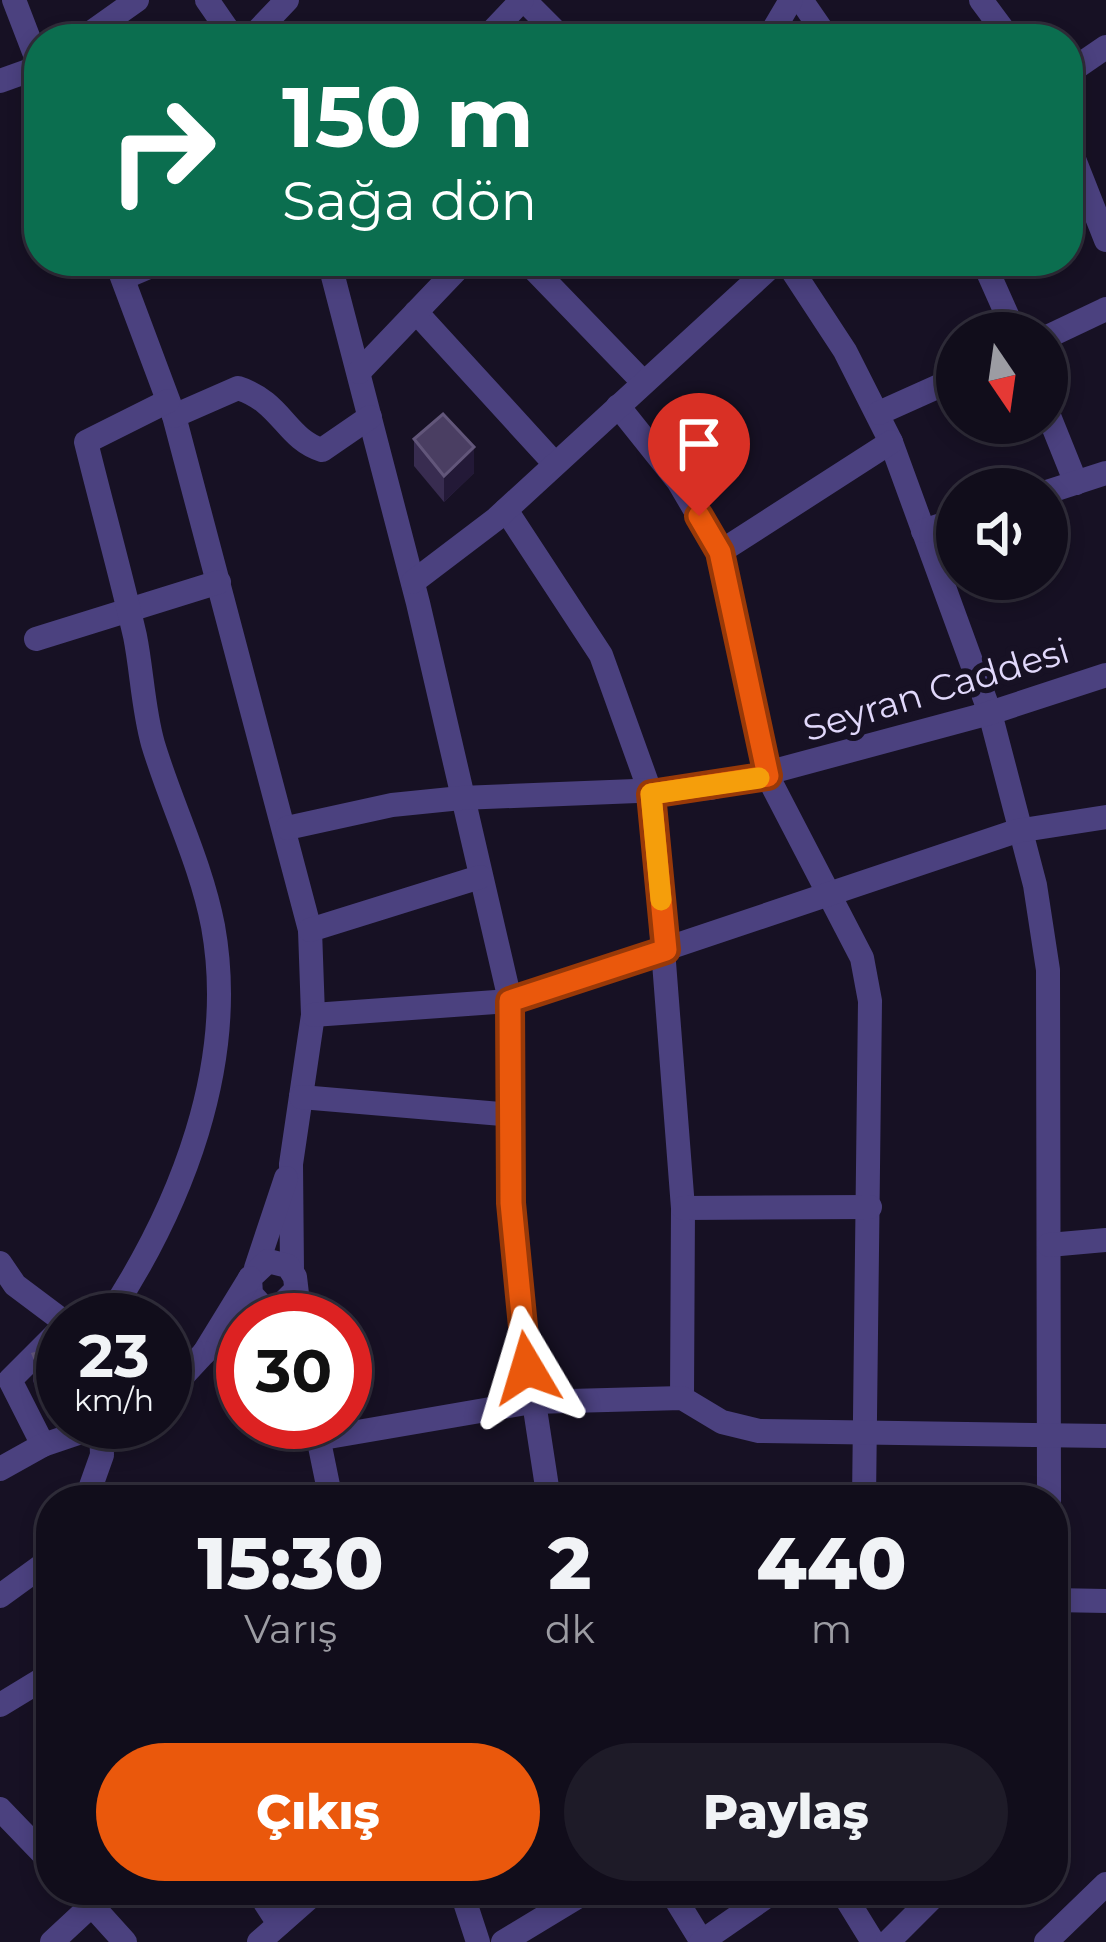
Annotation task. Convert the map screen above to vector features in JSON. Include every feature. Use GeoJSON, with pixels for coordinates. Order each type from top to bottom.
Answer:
{"type":"FeatureCollection","features":[{"type":"Feature","properties":{"kind":"street"},"geometry":{"type":"LineString","coordinates":[[103,24],[137,0]]}},
{"type":"Feature","properties":{"kind":"street"},"geometry":{"type":"LineString","coordinates":[[264,24],[287,0]]}},
{"type":"Feature","properties":{"kind":"street"},"geometry":{"type":"LineString","coordinates":[[500,24],[523,0],[548,24]]}},
{"type":"Feature","properties":{"kind":"street"},"geometry":{"type":"LineString","coordinates":[[1083,182],[1106,241]]}},
{"type":"Feature","properties":{"kind":"street"},"geometry":{"type":"LineString","coordinates":[[123,276],[171,409],[287,828],[310,930],[314,1015],[291,1164],[296,1293]]}},
{"type":"Feature","properties":{"kind":"street"},"geometry":{"type":"LineString","coordinates":[[333,276],[413,582],[510,1001],[511,1203],[532,1402],[546,1485]]}},
{"type":"Feature","properties":{"kind":"street"},"geometry":{"type":"LineString","coordinates":[[359,372],[451,276]]}},
{"type":"Feature","properties":{"kind":"street"},"geometry":{"type":"LineString","coordinates":[[541,276],[643,382]]}},
{"type":"Feature","properties":{"kind":"street"},"geometry":{"type":"LineString","coordinates":[[413,582],[506,510],[765,276]]}},
{"type":"Feature","properties":{"kind":"street"},"geometry":{"type":"LineString","coordinates":[[792,276],[879,413],[891,442],[990,713],[1017,831],[1035,885],[1048,970],[1049,1485]]}},
{"type":"Feature","properties":{"kind":"street"},"geometry":{"type":"LineString","coordinates":[[989,276],[1006,312]]}},
{"type":"Feature","properties":{"kind":"street"},"geometry":{"type":"LineString","coordinates":[[1068,327],[1106,309]]}},
{"type":"Feature","properties":{"kind":"street"},"geometry":{"type":"LineString","coordinates":[[416,312],[555,464]]}},
{"type":"Feature","properties":{"kind":"street"},"geometry":{"type":"LineString","coordinates":[[879,413],[936,387]]}},
{"type":"Feature","properties":{"kind":"street"},"geometry":{"type":"LineString","coordinates":[[122,1293],[166,1219],[197,1132],[214,1047],[219,987],[213,925],[152,740],[128,611],[86,442],[238,388],[264,397],[306,446],[322,450],[370,417]]}},
{"type":"Feature","properties":{"kind":"street"},"geometry":{"type":"LineString","coordinates":[[618,406],[678,481],[720,552],[768,776],[862,958],[870,1001],[865,1485]]}},
{"type":"Feature","properties":{"kind":"street"},"geometry":{"type":"LineString","coordinates":[[720,552],[891,442]]}},
{"type":"Feature","properties":{"kind":"street"},"geometry":{"type":"LineString","coordinates":[[1060,444],[1076,483]]}},
{"type":"Feature","properties":{"kind":"street"},"geometry":{"type":"LineString","coordinates":[[1068,485],[1106,473]]}},
{"type":"Feature","properties":{"kind":"street"},"geometry":{"type":"LineString","coordinates":[[506,510],[601,655],[651,794],[682,1208],[682,1398]]}},
{"type":"Feature","properties":{"kind":"street"},"geometry":{"type":"LineString","coordinates":[[923,531],[936,527]]}},
{"type":"Feature","properties":{"kind":"street"},"geometry":{"type":"LineString","coordinates":[[36,639],[219,582]]}},
{"type":"Feature","properties":{"kind":"street","name":"Seyran Caddesi"},"geometry":{"type":"LineString","coordinates":[[287,828],[392,805],[460,798],[651,794],[768,776],[1106,675]]}},
{"type":"Feature","properties":{"kind":"street"},"geometry":{"type":"LineString","coordinates":[[314,1015],[510,1001],[1017,831],[1106,817]]}},
{"type":"Feature","properties":{"kind":"street"},"geometry":{"type":"LineString","coordinates":[[310,930],[480,878]]}},
{"type":"Feature","properties":{"kind":"street"},"geometry":{"type":"LineString","coordinates":[[301,1097],[512,1115]]}},
{"type":"Feature","properties":{"kind":"street"},"geometry":{"type":"LineString","coordinates":[[204,1353],[253,1273],[291,1164]]}},
{"type":"Feature","properties":{"kind":"street"},"geometry":{"type":"LineString","coordinates":[[682,1208],[870,1207]]}},
{"type":"Feature","properties":{"kind":"street"},"geometry":{"type":"LineString","coordinates":[[1049,1245],[1106,1240]]}},
{"type":"Feature","properties":{"kind":"street"},"geometry":{"type":"LineString","coordinates":[[253,1273],[275,1261],[294,1281]]}},
{"type":"Feature","properties":{"kind":"street"},"geometry":{"type":"LineString","coordinates":[[0,1263],[8,1290],[36,1307]]}},
{"type":"Feature","properties":{"kind":"street"},"geometry":{"type":"LineString","coordinates":[[251,1293],[253,1273]]}},
{"type":"Feature","properties":{"kind":"street"},"geometry":{"type":"LineString","coordinates":[[290,1293],[294,1281]]}},
{"type":"Feature","properties":{"kind":"street"},"geometry":{"type":"LineString","coordinates":[[192,1366],[216,1345]]}},
{"type":"Feature","properties":{"kind":"street"},"geometry":{"type":"LineString","coordinates":[[36,1353],[10,1380],[36,1431]]}},
{"type":"Feature","properties":{"kind":"street"},"geometry":{"type":"LineString","coordinates":[[372,1421],[532,1402],[682,1398],[722,1422],[759,1431],[1106,1436]]}},
{"type":"Feature","properties":{"kind":"street"},"geometry":{"type":"LineString","coordinates":[[0,1469],[36,1449]]}},
{"type":"Feature","properties":{"kind":"street"},"geometry":{"type":"LineString","coordinates":[[91,1485],[102,1449]]}},
{"type":"Feature","properties":{"kind":"street"},"geometry":{"type":"LineString","coordinates":[[319,1449],[327,1485]]}},
{"type":"Feature","properties":{"kind":"street"},"geometry":{"type":"LineString","coordinates":[[0,1596],[36,1570]]}},
{"type":"Feature","properties":{"kind":"street"},"geometry":{"type":"LineString","coordinates":[[1068,1600],[1106,1601]]}},
{"type":"Feature","properties":{"kind":"street"},"geometry":{"type":"LineString","coordinates":[[0,1706],[36,1683]]}},
{"type":"Feature","properties":{"kind":"street"},"geometry":{"type":"LineString","coordinates":[[0,1808],[36,1846]]}},
{"type":"Feature","properties":{"kind":"street"},"geometry":{"type":"LineString","coordinates":[[1046,1942],[1106,1884]]}},
{"type":"Feature","properties":{"kind":"street"},"geometry":{"type":"LineString","coordinates":[[52,1942],[83,1905]]}},
{"type":"Feature","properties":{"kind":"street"},"geometry":{"type":"LineString","coordinates":[[99,1905],[125,1942]]}},
{"type":"Feature","properties":{"kind":"street"},"geometry":{"type":"LineString","coordinates":[[261,1905],[271,1935],[302,1905]]}},
{"type":"Feature","properties":{"kind":"street"},"geometry":{"type":"LineString","coordinates":[[466,1905],[478,1942]]}},
{"type":"Feature","properties":{"kind":"street"},"geometry":{"type":"LineString","coordinates":[[503,1942],[564,1905]]}},
{"type":"Feature","properties":{"kind":"street"},"geometry":{"type":"LineString","coordinates":[[679,1905],[702,1942],[755,1905]]}},
{"type":"Feature","properties":{"kind":"street"},"geometry":{"type":"LineString","coordinates":[[850,1905],[873,1942]]}},
{"type":"Feature","properties":{"kind":"street"},"geometry":{"type":"LineString","coordinates":[[888,1942],[925,1905]]}},
{"type":"Feature","properties":{"kind":"building"},"geometry":{"type":"Polygon","coordinates":[[[443,414],[474,447],[444,476],[414,439],[443,414]]]}},
{"type":"Feature","properties":{"kind":"slow traffic"},"geometry":{"type":"LineString","coordinates":[[661,900],[651,794],[759,778]]}},
{"type":"Feature","properties":{"kind":"route"},"geometry":{"type":"LineString","coordinates":[[527,1368],[511,1203],[510,1001],[666,950],[651,794],[768,776],[720,552],[699,516]]}}]}
